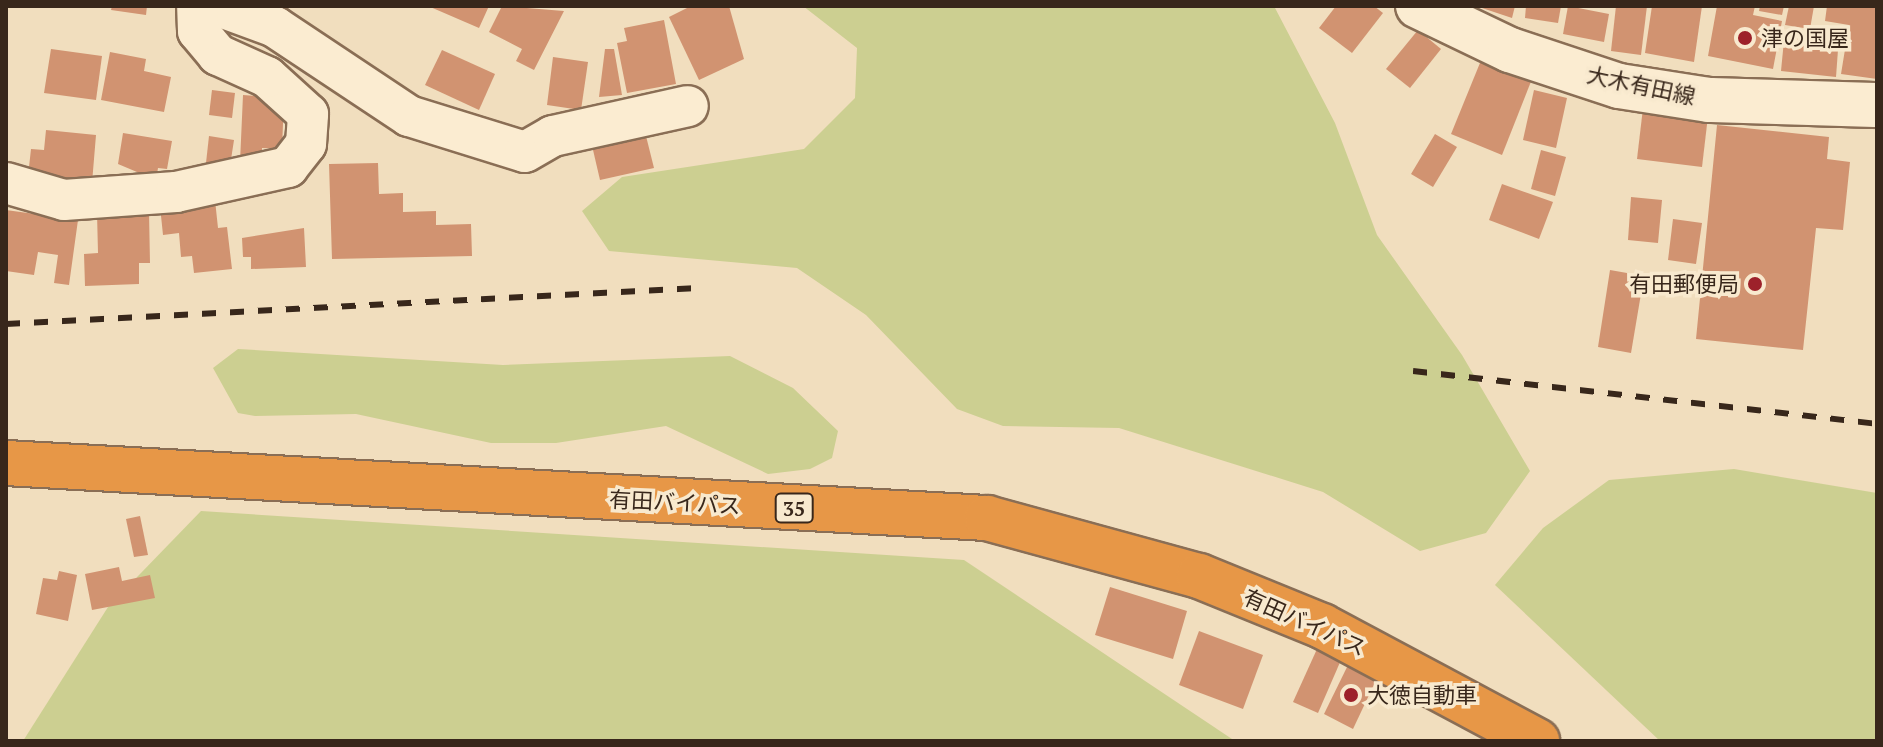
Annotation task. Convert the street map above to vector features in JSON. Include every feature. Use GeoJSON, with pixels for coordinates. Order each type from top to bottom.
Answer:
{"type":"FeatureCollection","features":[{"type":"Feature","properties":{"kind":"highway","name":"有田バイパス"},"geometry":{"type":"LineString","coordinates":[[6,463],[987,518],[1199,576],[1322,626],[1537,741]]}},
{"type":"Feature","properties":{"kind":"main road","name":"大木有田線"},"geometry":{"type":"LineString","coordinates":[[1418,6],[1510,50],[1619,86],[1709,100],[1877,105]]}},
{"type":"Feature","properties":{"kind":"street"},"geometry":{"type":"LineString","coordinates":[[6,183],[64,200],[176,192],[288,167],[306,144],[308,114],[267,77],[218,55],[198,31],[197,6]]}},
{"type":"Feature","properties":{"kind":"street"},"geometry":{"type":"LineString","coordinates":[[218,6],[275,27],[409,116],[525,152],[553,136],[688,106]]}},
{"type":"Feature","properties":{"kind":"green space"},"geometry":{"type":"Polygon","coordinates":[[[803,6],[1274,6],[1335,123],[1377,235],[1462,355],[1530,471],[1486,533],[1420,551],[1323,492],[1119,428],[1003,426],[957,409],[866,315],[797,268],[609,251],[582,211],[622,177],[804,149],[855,98],[857,48],[803,6]]]}},
{"type":"Feature","properties":{"kind":"green space"},"geometry":{"type":"Polygon","coordinates":[[[238,349],[503,365],[730,356],[793,388],[838,431],[832,458],[810,469],[768,474],[666,426],[556,443],[491,443],[356,414],[255,416],[238,413],[213,368],[238,349]]]}},
{"type":"Feature","properties":{"kind":"green space"},"geometry":{"type":"Polygon","coordinates":[[[1734,469],[1877,493],[1877,741],[1660,741],[1495,585],[1543,528],[1609,480],[1734,469]]]}},
{"type":"Feature","properties":{"kind":"green space"},"geometry":{"type":"Polygon","coordinates":[[[201,511],[964,560],[1235,741],[23,741],[108,607],[201,511]]]}},
{"type":"Feature","properties":{"kind":"building"},"geometry":{"type":"Polygon","coordinates":[[[112,6],[147,6],[146,15],[111,10],[112,6]]]}},
{"type":"Feature","properties":{"kind":"building"},"geometry":{"type":"Polygon","coordinates":[[[428,6],[489,6],[479,28],[428,6]]]}},
{"type":"Feature","properties":{"kind":"building"},"geometry":{"type":"Polygon","coordinates":[[[502,6],[564,11],[534,70],[516,61],[522,49],[489,32],[502,6]]]}},
{"type":"Feature","properties":{"kind":"building"},"geometry":{"type":"Polygon","coordinates":[[[691,6],[729,6],[744,59],[699,80],[669,17],[691,6]]]}},
{"type":"Feature","properties":{"kind":"building"},"geometry":{"type":"Polygon","coordinates":[[[1336,6],[1374,6],[1383,13],[1352,53],[1319,28],[1336,6]]]}},
{"type":"Feature","properties":{"kind":"building"},"geometry":{"type":"Polygon","coordinates":[[[1476,6],[1515,6],[1512,18],[1476,6]]]}},
{"type":"Feature","properties":{"kind":"building"},"geometry":{"type":"Polygon","coordinates":[[[1526,6],[1561,6],[1558,23],[1525,18],[1526,6]]]}},
{"type":"Feature","properties":{"kind":"building"},"geometry":{"type":"Polygon","coordinates":[[[1568,6],[1609,14],[1604,42],[1563,34],[1568,6]]]}},
{"type":"Feature","properties":{"kind":"building"},"geometry":{"type":"Polygon","coordinates":[[[1616,6],[1647,6],[1641,55],[1611,51],[1616,6]]]}},
{"type":"Feature","properties":{"kind":"building"},"geometry":{"type":"Polygon","coordinates":[[[1652,6],[1702,6],[1694,62],[1645,53],[1652,6]]]}},
{"type":"Feature","properties":{"kind":"building","name":"津の国屋"},"geometry":{"type":"Polygon","coordinates":[[[1717,6],[1755,6],[1753,15],[1782,21],[1773,69],[1708,56],[1717,6]]]}},
{"type":"Feature","properties":{"kind":"building"},"geometry":{"type":"Polygon","coordinates":[[[1760,6],[1784,6],[1782,15],[1759,11],[1760,6]]]}},
{"type":"Feature","properties":{"kind":"building"},"geometry":{"type":"Polygon","coordinates":[[[1789,6],[1814,6],[1810,29],[1785,25],[1789,6]]]}},
{"type":"Feature","properties":{"kind":"building"},"geometry":{"type":"Polygon","coordinates":[[[1827,6],[1877,6],[1877,79],[1841,74],[1849,25],[1825,21],[1827,6]]]}},
{"type":"Feature","properties":{"kind":"building"},"geometry":{"type":"Polygon","coordinates":[[[664,20],[676,84],[627,93],[617,43],[627,41],[624,28],[664,20]]]}},
{"type":"Feature","properties":{"kind":"building"},"geometry":{"type":"Polygon","coordinates":[[[1418,30],[1441,49],[1410,88],[1386,69],[1418,30]]]}},
{"type":"Feature","properties":{"kind":"building"},"geometry":{"type":"Polygon","coordinates":[[[1785,30],[1839,36],[1836,77],[1781,71],[1785,30]]]}},
{"type":"Feature","properties":{"kind":"building"},"geometry":{"type":"Polygon","coordinates":[[[51,49],[102,56],[96,100],[44,93],[51,49]]]}},
{"type":"Feature","properties":{"kind":"building"},"geometry":{"type":"Polygon","coordinates":[[[605,49],[614,49],[622,95],[599,97],[605,49]]]}},
{"type":"Feature","properties":{"kind":"building"},"geometry":{"type":"Polygon","coordinates":[[[442,50],[495,74],[479,110],[425,85],[442,50]]]}},
{"type":"Feature","properties":{"kind":"building"},"geometry":{"type":"Polygon","coordinates":[[[110,52],[146,59],[144,71],[171,77],[164,112],[101,100],[110,52]]]}},
{"type":"Feature","properties":{"kind":"building"},"geometry":{"type":"Polygon","coordinates":[[[553,57],[588,62],[581,110],[547,105],[553,57]]]}},
{"type":"Feature","properties":{"kind":"building"},"geometry":{"type":"Polygon","coordinates":[[[1482,58],[1532,79],[1502,155],[1451,134],[1482,58]]]}},
{"type":"Feature","properties":{"kind":"building"},"geometry":{"type":"Polygon","coordinates":[[[212,90],[235,93],[232,118],[209,115],[212,90]]]}},
{"type":"Feature","properties":{"kind":"building"},"geometry":{"type":"Polygon","coordinates":[[[1534,90],[1567,98],[1556,148],[1523,140],[1534,90]]]}},
{"type":"Feature","properties":{"kind":"building"},"geometry":{"type":"Polygon","coordinates":[[[243,95],[284,98],[282,149],[262,148],[262,163],[240,162],[243,95]]]}},
{"type":"Feature","properties":{"kind":"building"},"geometry":{"type":"Polygon","coordinates":[[[1643,108],[1708,116],[1702,167],[1637,159],[1643,108]]]}},
{"type":"Feature","properties":{"kind":"building","name":"有田郵便局"},"geometry":{"type":"Polygon","coordinates":[[[1717,125],[1829,137],[1827,159],[1850,162],[1843,230],[1816,228],[1803,350],[1696,339],[1717,125]]]}},
{"type":"Feature","properties":{"kind":"building"},"geometry":{"type":"Polygon","coordinates":[[[46,130],[96,135],[92,183],[28,176],[31,149],[44,150],[46,130]]]}},
{"type":"Feature","properties":{"kind":"building"},"geometry":{"type":"Polygon","coordinates":[[[123,133],[172,141],[167,169],[158,168],[156,180],[118,164],[123,133]]]}},
{"type":"Feature","properties":{"kind":"building"},"geometry":{"type":"Polygon","coordinates":[[[1435,134],[1457,147],[1433,187],[1411,174],[1435,134]]]}},
{"type":"Feature","properties":{"kind":"building"},"geometry":{"type":"Polygon","coordinates":[[[209,136],[234,140],[230,166],[206,163],[209,136]]]}},
{"type":"Feature","properties":{"kind":"building"},"geometry":{"type":"Polygon","coordinates":[[[646,136],[654,168],[600,180],[590,137],[646,136]]]}},
{"type":"Feature","properties":{"kind":"building"},"geometry":{"type":"Polygon","coordinates":[[[1541,150],[1566,157],[1555,196],[1531,189],[1541,150]]]}},
{"type":"Feature","properties":{"kind":"building"},"geometry":{"type":"Polygon","coordinates":[[[378,163],[379,194],[403,193],[403,212],[436,211],[436,225],[471,224],[472,256],[332,259],[329,164],[378,163]]]}},
{"type":"Feature","properties":{"kind":"building"},"geometry":{"type":"Polygon","coordinates":[[[1502,184],[1553,202],[1539,239],[1489,220],[1502,184]]]}},
{"type":"Feature","properties":{"kind":"building"},"geometry":{"type":"Polygon","coordinates":[[[1631,197],[1662,200],[1658,243],[1628,240],[1631,197]]]}},
{"type":"Feature","properties":{"kind":"building"},"geometry":{"type":"Polygon","coordinates":[[[215,200],[218,228],[227,227],[232,269],[194,273],[192,256],[181,257],[179,233],[163,235],[160,206],[215,200]]]}},
{"type":"Feature","properties":{"kind":"building"},"geometry":{"type":"Polygon","coordinates":[[[6,210],[78,220],[69,285],[54,283],[58,255],[38,252],[34,275],[6,271],[6,210]]]}},
{"type":"Feature","properties":{"kind":"building"},"geometry":{"type":"Polygon","coordinates":[[[149,211],[150,263],[139,263],[139,284],[85,286],[84,254],[98,253],[97,213],[149,211]]]}},
{"type":"Feature","properties":{"kind":"building"},"geometry":{"type":"Polygon","coordinates":[[[1673,219],[1702,223],[1696,264],[1668,260],[1673,219]]]}},
{"type":"Feature","properties":{"kind":"building"},"geometry":{"type":"Polygon","coordinates":[[[304,228],[306,267],[251,269],[251,257],[243,257],[242,238],[304,228]]]}},
{"type":"Feature","properties":{"kind":"building"},"geometry":{"type":"Polygon","coordinates":[[[1610,270],[1644,276],[1631,353],[1598,347],[1610,270]]]}},
{"type":"Feature","properties":{"kind":"building"},"geometry":{"type":"Polygon","coordinates":[[[140,516],[148,555],[134,557],[126,519],[140,516]]]}},
{"type":"Feature","properties":{"kind":"building"},"geometry":{"type":"Polygon","coordinates":[[[119,567],[122,581],[150,575],[155,598],[92,610],[85,574],[119,567]]]}},
{"type":"Feature","properties":{"kind":"building"},"geometry":{"type":"Polygon","coordinates":[[[59,571],[77,575],[68,621],[36,614],[43,578],[57,580],[59,571]]]}},
{"type":"Feature","properties":{"kind":"building"},"geometry":{"type":"Polygon","coordinates":[[[1110,587],[1187,611],[1173,659],[1095,635],[1110,587]]]}},
{"type":"Feature","properties":{"kind":"building"},"geometry":{"type":"Polygon","coordinates":[[[1199,631],[1263,655],[1243,709],[1179,685],[1199,631]]]}},
{"type":"Feature","properties":{"kind":"building"},"geometry":{"type":"Polygon","coordinates":[[[1317,649],[1341,660],[1318,713],[1293,702],[1317,649]]]}},
{"type":"Feature","properties":{"kind":"building","name":"大徳自動車"},"geometry":{"type":"Polygon","coordinates":[[[1349,663],[1378,676],[1353,729],[1324,714],[1349,663]]]}},
{"type":"Feature","properties":{"kind":"railway"},"geometry":{"type":"LineString","coordinates":[[6,324],[698,288]]}},
{"type":"Feature","properties":{"kind":"railway"},"geometry":{"type":"LineString","coordinates":[[1413,371],[1877,424]]}},
{"type":"Feature","properties":{"kind":"place","name":"津の国屋"},"geometry":{"type":"Point","coordinates":[1745,38]}},
{"type":"Feature","properties":{"kind":"place","name":"有田郵便局"},"geometry":{"type":"Point","coordinates":[1755,284]}},
{"type":"Feature","properties":{"kind":"place","name":"大徳自動車"},"geometry":{"type":"Point","coordinates":[1351,695]}}]}
